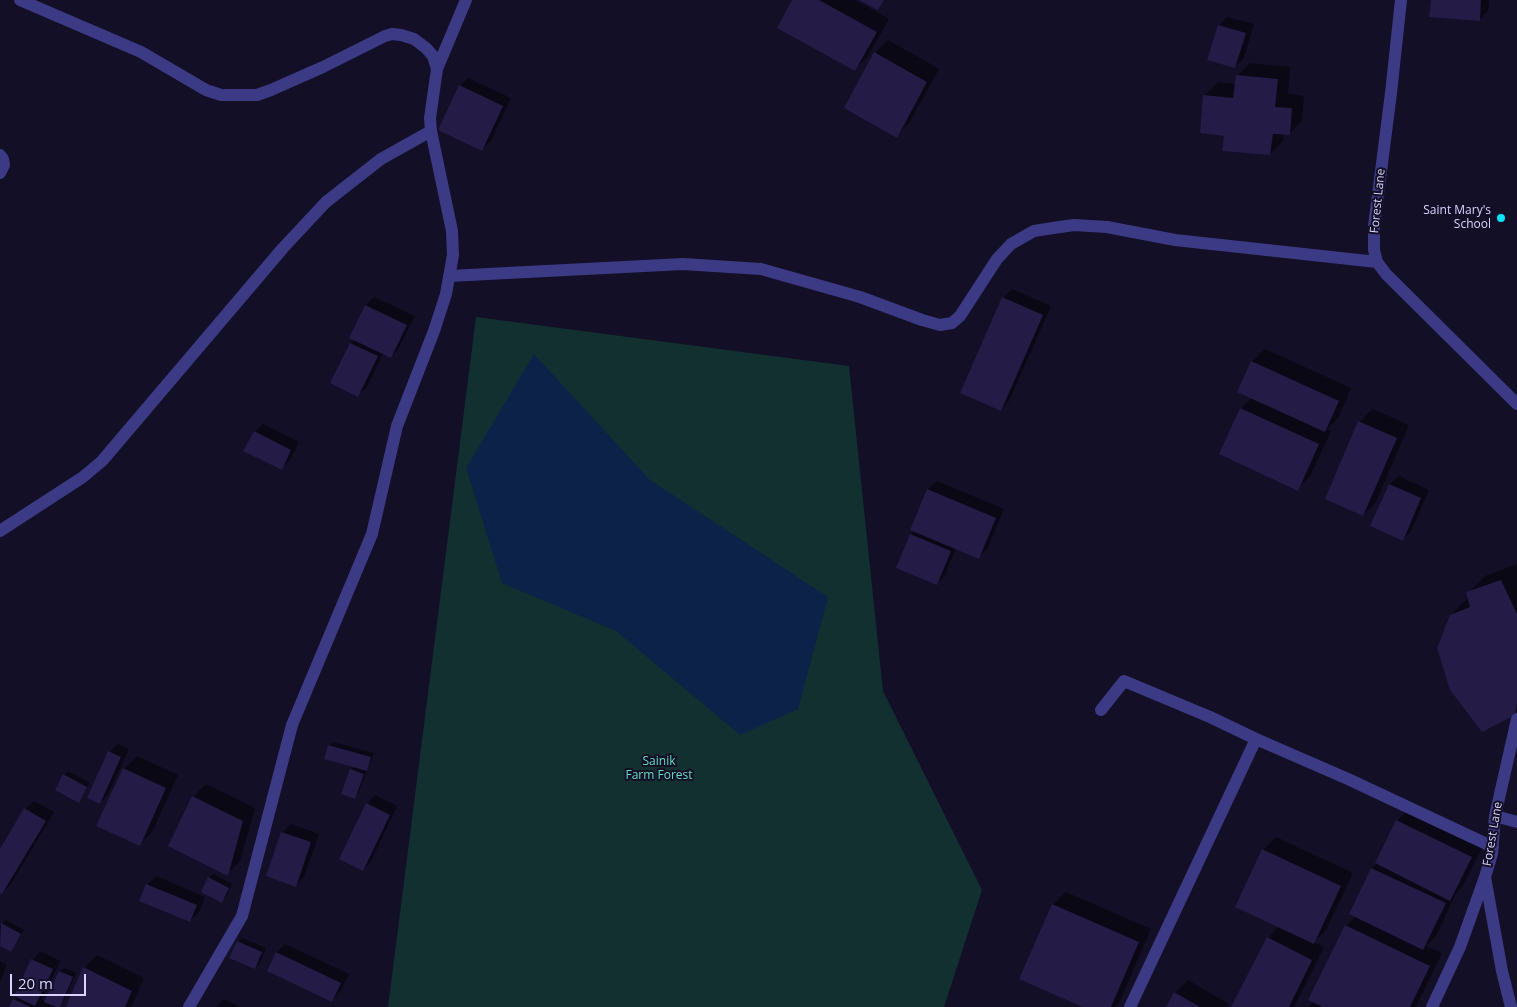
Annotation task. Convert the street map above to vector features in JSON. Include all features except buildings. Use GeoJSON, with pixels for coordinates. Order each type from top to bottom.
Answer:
{"type":"FeatureCollection","features":[{"type":"Feature","properties":{"kind":"street"},"geometry":{"type":"LineString","coordinates":[[20,0],[141,52],[206,90],[221,95],[257,95],[323,67],[392,34],[401,34],[414,39],[426,48],[433,56],[437,69]]}},
{"type":"Feature","properties":{"kind":"street"},"geometry":{"type":"LineString","coordinates":[[189,1007],[242,916],[292,726],[372,534],[397,426],[434,331],[446,294],[453,255],[452,230],[431,131],[430,106],[436,85],[437,69],[466,0]]}},
{"type":"Feature","properties":{"kind":"street","name":"Forest Lane"},"geometry":{"type":"LineString","coordinates":[[1377,262],[1374,250],[1374,226],[1401,0]]}},
{"type":"Feature","properties":{"kind":"street"},"geometry":{"type":"LineString","coordinates":[[0,531],[83,477],[102,461],[283,248],[326,202],[381,159],[431,131]]}},
{"type":"Feature","properties":{"kind":"street"},"geometry":{"type":"LineString","coordinates":[[0,155],[4,165],[0,173]]}},
{"type":"Feature","properties":{"kind":"street"},"geometry":{"type":"LineString","coordinates":[[450,276],[683,264],[762,269],[860,296],[940,325],[952,322],[960,316],[997,259],[1011,244],[1034,231],[1074,225],[1107,226],[1175,240],[1363,262],[1377,262],[1386,274],[1517,404]]}},
{"type":"Feature","properties":{"kind":"street"},"geometry":{"type":"LineString","coordinates":[[1101,710],[1124,681],[1201,713],[1348,779],[1492,847]]}},
{"type":"Feature","properties":{"kind":"street","name":"Forest Lane"},"geometry":{"type":"LineString","coordinates":[[1511,1007],[1502,971],[1485,877],[1492,847],[1495,816],[1517,719]]}},
{"type":"Feature","properties":{"kind":"street"},"geometry":{"type":"LineString","coordinates":[[1130,1007],[1256,739]]}},
{"type":"Feature","properties":{"kind":"street"},"geometry":{"type":"LineString","coordinates":[[1495,816],[1517,822]]}},
{"type":"Feature","properties":{"kind":"street"},"geometry":{"type":"LineString","coordinates":[[1432,1007],[1460,947],[1485,877]]}},
{"type":"Feature","properties":{"kind":"green space","name":"Sainik Farm Forest"},"geometry":{"type":"Polygon","coordinates":[[[476,317],[849,366],[883,691],[982,890],[944,1007],[388,1007],[476,317]]]}},
{"type":"Feature","properties":{"kind":"water"},"geometry":{"type":"Polygon","coordinates":[[[534,354],[650,480],[828,597],[798,709],[740,735],[616,631],[502,583],[466,468],[534,354]]]}},
{"type":"Feature","properties":{"kind":"place","name":"Saint Mary's School"},"geometry":{"type":"Point","coordinates":[1501,218]}}]}
